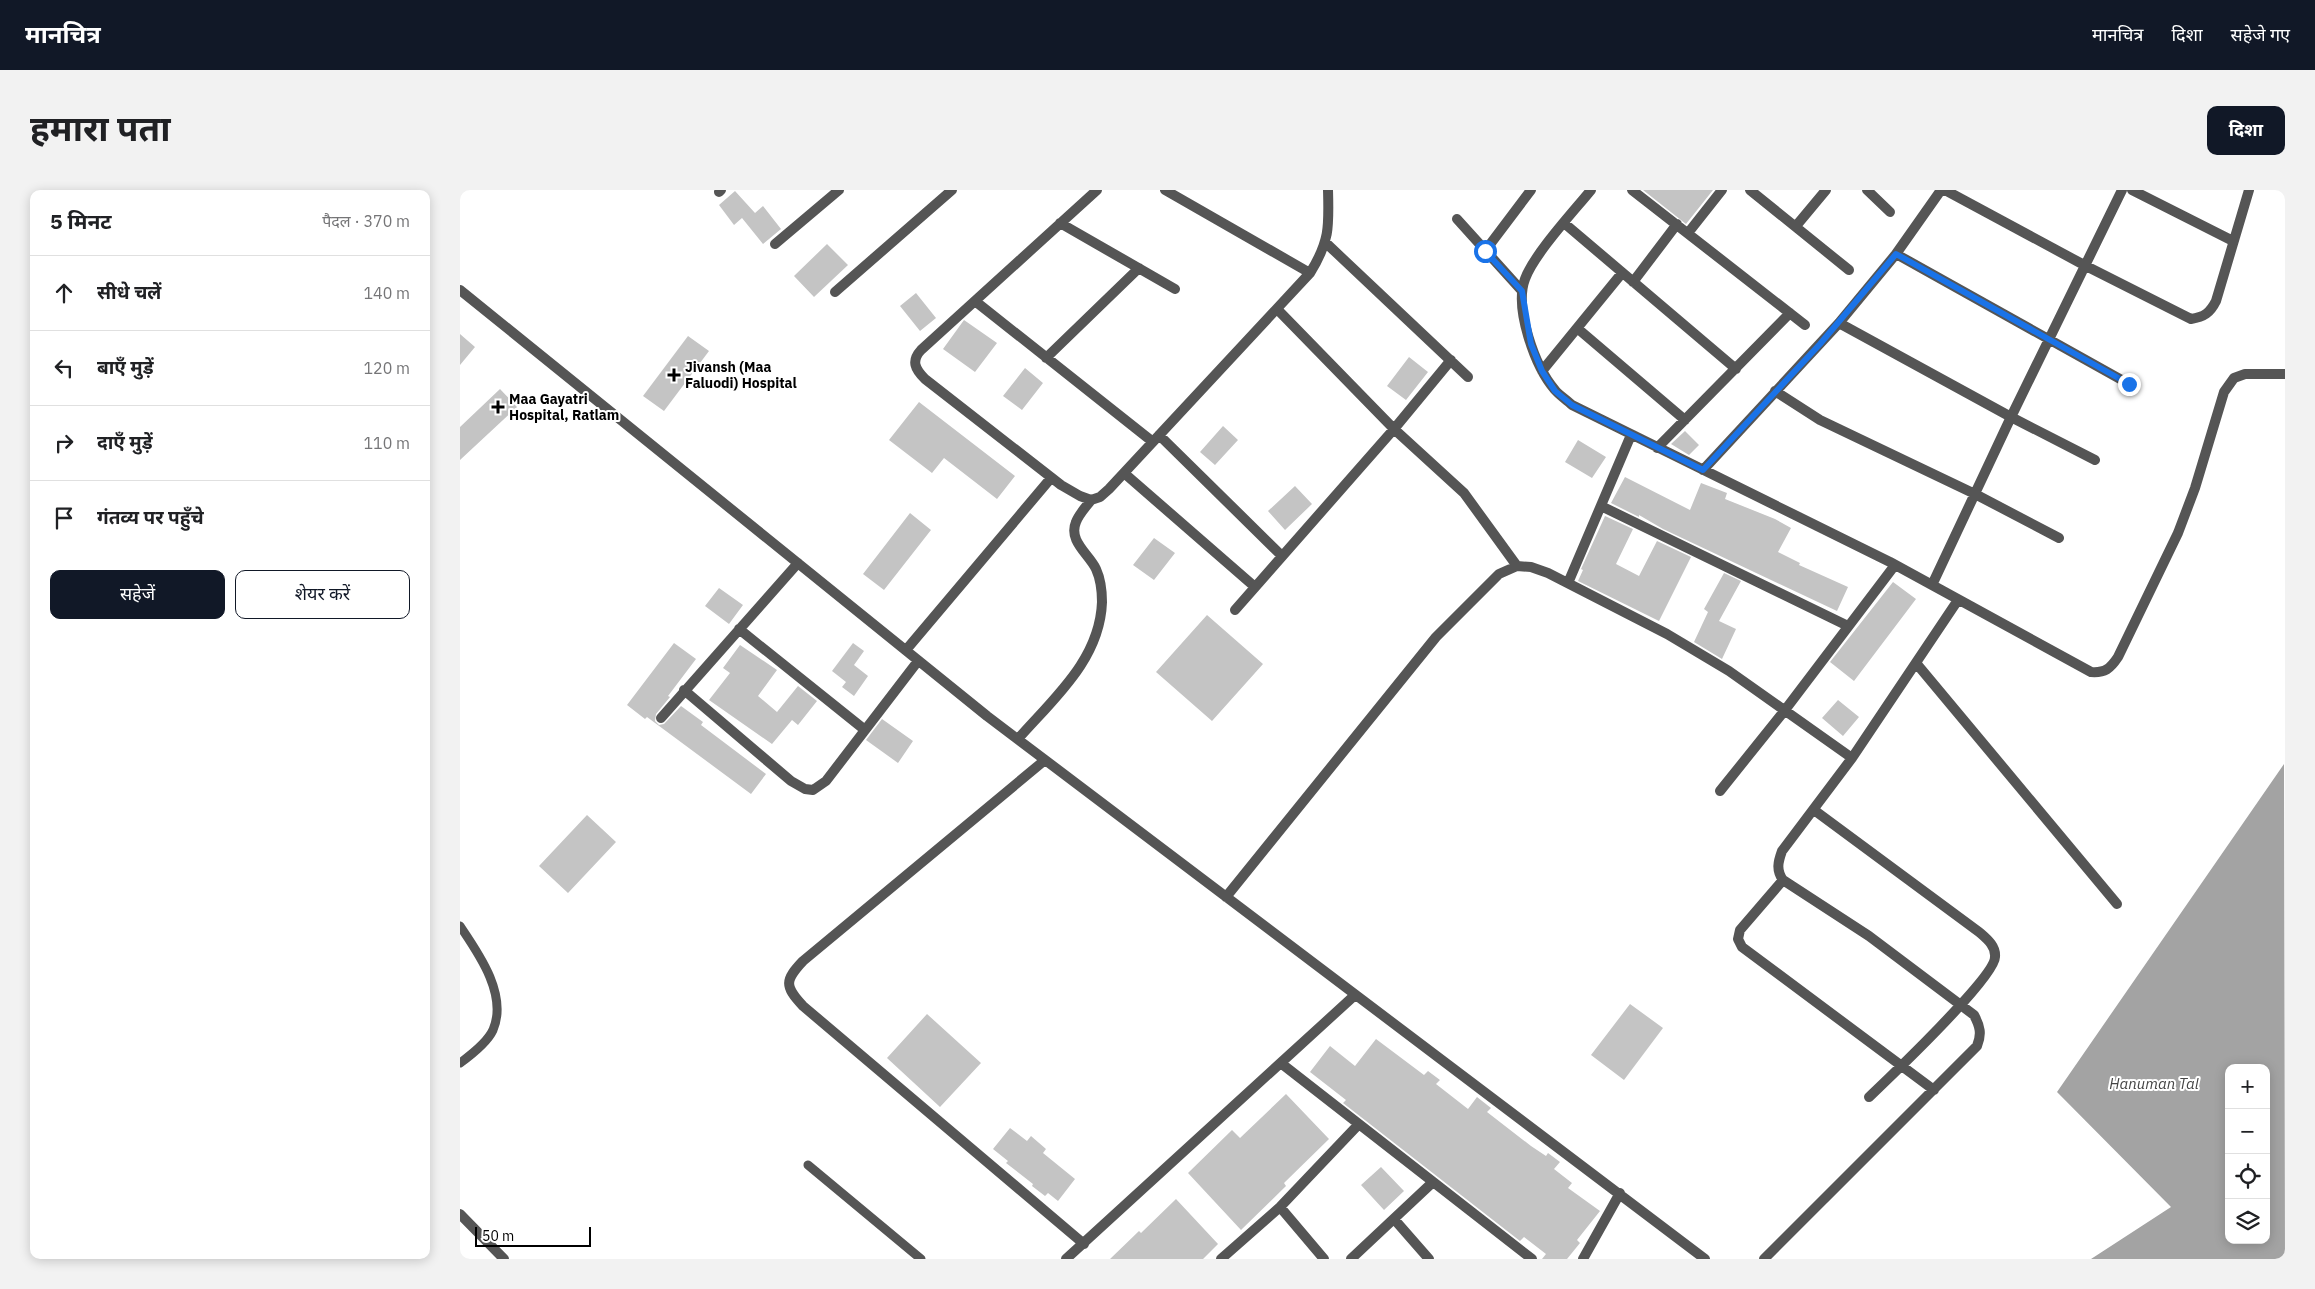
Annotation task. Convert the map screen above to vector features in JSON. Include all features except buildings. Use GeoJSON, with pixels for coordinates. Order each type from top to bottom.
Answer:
{"type":"FeatureCollection","features":[{"type":"Feature","properties":{"kind":"street"},"geometry":{"type":"LineString","coordinates":[[775,244],[839,190]]}},
{"type":"Feature","properties":{"kind":"street"},"geometry":{"type":"LineString","coordinates":[[835,292],[952,190]]}},
{"type":"Feature","properties":{"kind":"street"},"geometry":{"type":"LineString","coordinates":[[1091,500],[1080,496],[1050,478],[916,370],[916,356],[1097,190]]}},
{"type":"Feature","properties":{"kind":"street"},"geometry":{"type":"LineString","coordinates":[[1018,739],[1080,668],[1091,649],[1102,604],[1101,582],[1095,568],[1079,545],[1075,534],[1076,523],[1091,500],[1104,493],[1124,473],[1310,273],[1326,244],[1329,220],[1328,190]]}},
{"type":"Feature","properties":{"kind":"street"},"geometry":{"type":"LineString","coordinates":[[1485,251],[1531,190]]}},
{"type":"Feature","properties":{"kind":"street"},"geometry":{"type":"LineString","coordinates":[[1591,190],[1534,262],[1526,277],[1522,291],[1531,344],[1542,371],[1555,391],[1572,405],[1895,564],[2091,672],[2102,672],[2111,668],[2178,533],[2195,488],[2224,392],[2234,378],[2245,374],[2285,374]]}},
{"type":"Feature","properties":{"kind":"street"},"geometry":{"type":"LineString","coordinates":[[1632,190],[1805,324]]}},
{"type":"Feature","properties":{"kind":"street"},"geometry":{"type":"LineString","coordinates":[[1688,233],[1722,190]]}},
{"type":"Feature","properties":{"kind":"street"},"geometry":{"type":"LineString","coordinates":[[1750,190],[1849,270]]}},
{"type":"Feature","properties":{"kind":"street"},"geometry":{"type":"LineString","coordinates":[[1796,226],[1826,190]]}},
{"type":"Feature","properties":{"kind":"street"},"geometry":{"type":"LineString","coordinates":[[1867,190],[1890,212]]}},
{"type":"Feature","properties":{"kind":"street"},"geometry":{"type":"LineString","coordinates":[[1703,470],[1839,323],[1896,254],[1941,190]]}},
{"type":"Feature","properties":{"kind":"street"},"geometry":{"type":"LineString","coordinates":[[1945,190],[2086,266],[2190,319],[2202,317],[2211,310],[2216,301],[2249,190]]}},
{"type":"Feature","properties":{"kind":"street"},"geometry":{"type":"LineString","coordinates":[[1932,586],[2011,417],[2122,190]]}},
{"type":"Feature","properties":{"kind":"street"},"geometry":{"type":"LineString","coordinates":[[2132,190],[2233,241]]}},
{"type":"Feature","properties":{"kind":"street"},"geometry":{"type":"LineString","coordinates":[[1171,191],[1310,273]]}},
{"type":"Feature","properties":{"kind":"street"},"geometry":{"type":"LineString","coordinates":[[1457,219],[1522,291]]}},
{"type":"Feature","properties":{"kind":"street"},"geometry":{"type":"LineString","coordinates":[[1060,223],[1175,289]]}},
{"type":"Feature","properties":{"kind":"street"},"geometry":{"type":"LineString","coordinates":[[1564,223],[1736,369]]}},
{"type":"Feature","properties":{"kind":"street"},"geometry":{"type":"LineString","coordinates":[[1633,282],[1677,224]]}},
{"type":"Feature","properties":{"kind":"street"},"geometry":{"type":"LineString","coordinates":[[1326,244],[1468,377]]}},
{"type":"Feature","properties":{"kind":"street"},"geometry":{"type":"LineString","coordinates":[[1896,254],[2048,341],[2129,384]]}},
{"type":"Feature","properties":{"kind":"street"},"geometry":{"type":"LineString","coordinates":[[1046,358],[1138,268]]}},
{"type":"Feature","properties":{"kind":"street"},"geometry":{"type":"LineString","coordinates":[[1542,371],[1622,273]]}},
{"type":"Feature","properties":{"kind":"street"},"geometry":{"type":"LineString","coordinates":[[460,290],[918,661],[1018,739],[1705,1259]]}},
{"type":"Feature","properties":{"kind":"street"},"geometry":{"type":"LineString","coordinates":[[975,301],[1046,358],[1156,439],[1282,556]]}},
{"type":"Feature","properties":{"kind":"street"},"geometry":{"type":"LineString","coordinates":[[1277,308],[1394,429],[1464,493],[1517,566]]}},
{"type":"Feature","properties":{"kind":"street"},"geometry":{"type":"LineString","coordinates":[[1657,448],[1790,313]]}},
{"type":"Feature","properties":{"kind":"street"},"geometry":{"type":"LineString","coordinates":[[1839,323],[2011,417],[2095,460]]}},
{"type":"Feature","properties":{"kind":"street"},"geometry":{"type":"LineString","coordinates":[[1577,328],[1685,420]]}},
{"type":"Feature","properties":{"kind":"street"},"geometry":{"type":"LineString","coordinates":[[1235,610],[1394,429],[1450,360]]}},
{"type":"Feature","properties":{"kind":"street"},"geometry":{"type":"LineString","coordinates":[[1775,390],[1820,420],[1975,494],[2059,538]]}},
{"type":"Feature","properties":{"kind":"street"},"geometry":{"type":"LineString","coordinates":[[1568,583],[1631,435]]}},
{"type":"Feature","properties":{"kind":"street"},"geometry":{"type":"LineString","coordinates":[[1124,473],[1255,587]]}},
{"type":"Feature","properties":{"kind":"street"},"geometry":{"type":"LineString","coordinates":[[906,650],[1050,478]]}},
{"type":"Feature","properties":{"kind":"street"},"geometry":{"type":"LineString","coordinates":[[1601,506],[1848,626]]}},
{"type":"Feature","properties":{"kind":"street"},"geometry":{"type":"LineString","coordinates":[[661,718],[798,563]]}},
{"type":"Feature","properties":{"kind":"street"},"geometry":{"type":"LineString","coordinates":[[1720,791],[1785,710],[1895,564]]}},
{"type":"Feature","properties":{"kind":"street"},"geometry":{"type":"LineString","coordinates":[[1226,897],[1436,637],[1499,574],[1517,566],[1531,567],[1568,583],[1667,634],[1728,671],[1852,758]]}},
{"type":"Feature","properties":{"kind":"street"},"geometry":{"type":"LineString","coordinates":[[1764,1259],[1934,1090],[1977,1046],[1981,1038],[1979,1026],[1974,1015],[1868,936],[1783,880],[1778,873],[1778,860],[1782,851],[1852,758],[1958,600]]}},
{"type":"Feature","properties":{"kind":"street"},"geometry":{"type":"LineString","coordinates":[[739,629],[865,730]]}},
{"type":"Feature","properties":{"kind":"street"},"geometry":{"type":"LineString","coordinates":[[684,690],[791,781],[804,789],[813,790],[826,781],[918,661]]}},
{"type":"Feature","properties":{"kind":"street"},"geometry":{"type":"LineString","coordinates":[[1916,663],[2118,904]]}},
{"type":"Feature","properties":{"kind":"street"},"geometry":{"type":"LineString","coordinates":[[1045,760],[803,960],[789,976],[789,985],[792,995],[803,1006],[1084,1244]]}},
{"type":"Feature","properties":{"kind":"street"},"geometry":{"type":"LineString","coordinates":[[1814,810],[1992,943],[1995,957],[1993,967],[1960,1005],[1869,1097]]}},
{"type":"Feature","properties":{"kind":"street"},"geometry":{"type":"LineString","coordinates":[[1783,880],[1740,930],[1738,939],[1742,947],[1934,1090]]}},
{"type":"Feature","properties":{"kind":"street"},"geometry":{"type":"LineString","coordinates":[[1066,1259],[1282,1064],[1355,994]]}},
{"type":"Feature","properties":{"kind":"street"},"geometry":{"type":"LineString","coordinates":[[1282,1064],[1532,1259]]}},
{"type":"Feature","properties":{"kind":"street"},"geometry":{"type":"LineString","coordinates":[[1221,1259],[1280,1206],[1358,1125]]}},
{"type":"Feature","properties":{"kind":"street"},"geometry":{"type":"LineString","coordinates":[[1351,1259],[1433,1182]]}},
{"type":"Feature","properties":{"kind":"street"},"geometry":{"type":"LineString","coordinates":[[1583,1259],[1620,1193]]}},
{"type":"Feature","properties":{"kind":"street"},"geometry":{"type":"LineString","coordinates":[[1280,1206],[1324,1259]]}},
{"type":"Feature","properties":{"kind":"street"},"geometry":{"type":"LineString","coordinates":[[460,1214],[504,1259]]}},
{"type":"Feature","properties":{"kind":"street"},"geometry":{"type":"LineString","coordinates":[[1394,1219],[1429,1259]]}},
{"type":"Feature","properties":{"kind":"lane"},"geometry":{"type":"LineString","coordinates":[[460,926],[484,962],[495,991],[496,1012],[493,1031],[474,1054],[460,1063]]}},
{"type":"Feature","properties":{"kind":"lane"},"geometry":{"type":"LineString","coordinates":[[808,1165],[921,1259]]}},
{"type":"Feature","properties":{"kind":"water","name":"Hanuman Tal"},"geometry":{"type":"Polygon","coordinates":[[[2284,764],[2285,1259],[2091,1259],[2171,1207],[2057,1092],[2284,764]]]}},
{"type":"Feature","properties":{"kind":"place","name":"Jivansh (Maa Faluodi) Hospital"},"geometry":{"type":"Point","coordinates":[674,375]}},
{"type":"Feature","properties":{"kind":"place","name":"Maa Gayatri Hospital, Ratlam"},"geometry":{"type":"Point","coordinates":[498,407]}},
{"type":"Feature","properties":{"kind":"route"},"geometry":{"type":"LineString","coordinates":[[1485,251],[1522,291],[1531,344],[1542,371],[1555,391],[1572,405],[1703,470],[1839,323],[1896,254],[2048,341],[2129,384]]}}]}
